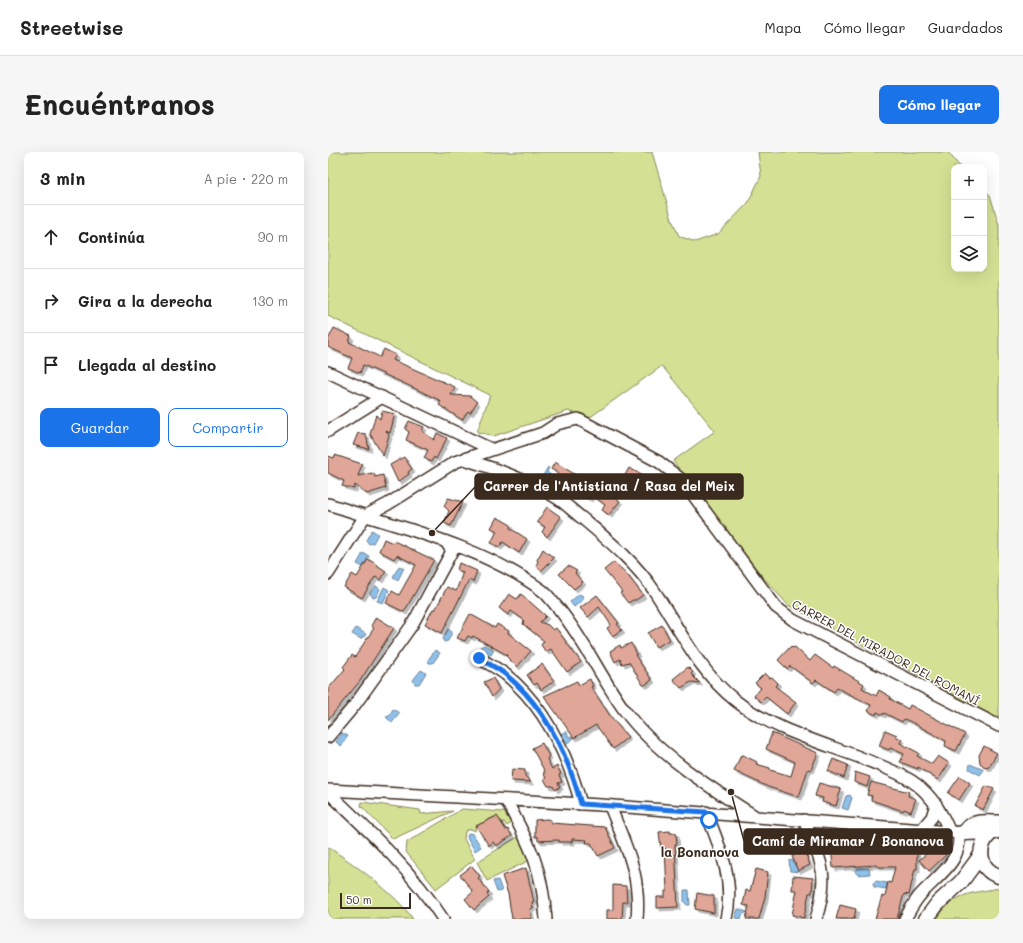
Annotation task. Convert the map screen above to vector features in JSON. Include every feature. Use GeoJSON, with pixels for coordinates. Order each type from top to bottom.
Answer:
{"type":"FeatureCollection","features":[{"type":"Feature","properties":{"kind":"street"},"geometry":{"type":"LineString","coordinates":[[328,372],[491,449]]}},
{"type":"Feature","properties":{"kind":"street"},"geometry":{"type":"LineString","coordinates":[[328,431],[382,397]]}},
{"type":"Feature","properties":{"kind":"street","name":"CARRER DEL MIRADOR DEL ROMANÍ"},"geometry":{"type":"LineString","coordinates":[[491,449],[542,433],[558,424],[578,419],[659,462],[682,480],[776,607],[793,620],[999,726]]}},
{"type":"Feature","properties":{"kind":"street"},"geometry":{"type":"LineString","coordinates":[[328,574],[365,516],[388,504],[455,462],[491,449]]}},
{"type":"Feature","properties":{"kind":"street"},"geometry":{"type":"LineString","coordinates":[[464,459],[507,473],[558,498],[599,532],[631,562],[654,591],[682,638],[710,677],[736,701],[767,721],[912,781],[926,792],[957,831],[981,852]]}},
{"type":"Feature","properties":{"kind":"street"},"geometry":{"type":"LineString","coordinates":[[328,504],[490,559],[544,592],[576,630],[624,710],[643,734],[689,771],[756,816]]}},
{"type":"Feature","properties":{"kind":"street"},"geometry":{"type":"LineString","coordinates":[[328,737],[354,706],[412,625],[453,547]]}},
{"type":"Feature","properties":{"kind":"street"},"geometry":{"type":"LineString","coordinates":[[479,658],[504,674],[526,694],[548,723],[562,750],[581,804]]}},
{"type":"Feature","properties":{"kind":"street"},"geometry":{"type":"LineString","coordinates":[[328,791],[581,804],[922,829],[995,832]]}},
{"type":"Feature","properties":{"kind":"street"},"geometry":{"type":"LineString","coordinates":[[328,791],[399,861],[426,894],[443,919]]}},
{"type":"Feature","properties":{"kind":"street"},"geometry":{"type":"LineString","coordinates":[[506,800],[528,839],[539,869],[544,893],[546,919]]}},
{"type":"Feature","properties":{"kind":"street"},"geometry":{"type":"LineString","coordinates":[[922,829],[932,817],[936,804]]}},
{"type":"Feature","properties":{"kind":"street"},"geometry":{"type":"LineString","coordinates":[[610,806],[633,864],[638,882],[639,898],[637,919]]}},
{"type":"Feature","properties":{"kind":"street"},"geometry":{"type":"LineString","coordinates":[[706,812],[721,849],[729,883],[726,919]]}},
{"type":"Feature","properties":{"kind":"street"},"geometry":{"type":"LineString","coordinates":[[804,820],[820,860],[823,872],[824,885],[816,919]]}},
{"type":"Feature","properties":{"kind":"street"},"geometry":{"type":"LineString","coordinates":[[957,831],[971,822],[999,821]]}},
{"type":"Feature","properties":{"kind":"street"},"geometry":{"type":"LineString","coordinates":[[905,919],[921,894],[952,863],[958,849],[957,831]]}},
{"type":"Feature","properties":{"kind":"street"},"geometry":{"type":"LineString","coordinates":[[961,882],[994,874],[982,861],[981,852],[984,839],[995,832]]}},
{"type":"Feature","properties":{"kind":"street"},"geometry":{"type":"LineString","coordinates":[[926,919],[938,903],[961,882],[981,852]]}},
{"type":"Feature","properties":{"kind":"green space"},"geometry":{"type":"Polygon","coordinates":[[[328,152],[652,152],[672,220],[679,236],[695,242],[718,234],[748,203],[761,176],[758,152],[948,152],[958,164],[951,164],[951,272],[987,272],[987,192],[990,195],[999,225],[999,719],[788,605],[762,576],[673,461],[715,431],[662,366],[589,418],[568,411],[494,436],[477,432],[490,395],[328,316],[328,152]]]}},
{"type":"Feature","properties":{"kind":"green space"},"geometry":{"type":"Polygon","coordinates":[[[362,802],[420,810],[421,814],[453,811],[393,839],[361,806],[362,802]]]}},
{"type":"Feature","properties":{"kind":"green space"},"geometry":{"type":"Polygon","coordinates":[[[462,809],[504,812],[511,823],[507,826],[504,822],[501,823],[496,816],[476,826],[475,831],[471,829],[465,831],[464,839],[475,859],[436,889],[406,852],[407,842],[462,809]]]}},
{"type":"Feature","properties":{"kind":"green space"},"geometry":{"type":"Polygon","coordinates":[[[519,836],[530,860],[487,881],[477,862],[519,836]]]}},
{"type":"Feature","properties":{"kind":"green space"},"geometry":{"type":"Polygon","coordinates":[[[328,847],[362,871],[385,890],[406,909],[413,919],[332,919],[328,916],[328,847]]]}},
{"type":"Feature","properties":{"kind":"green space"},"geometry":{"type":"Polygon","coordinates":[[[999,888],[999,919],[937,919],[950,904],[957,899],[971,893],[999,888]]]}},
{"type":"Feature","properties":{"kind":"water"},"geometry":{"type":"Polygon","coordinates":[[[548,467],[547,472],[552,476],[549,482],[542,477],[548,467]]]}},
{"type":"Feature","properties":{"kind":"water"},"geometry":{"type":"Polygon","coordinates":[[[372,530],[378,534],[373,543],[369,544],[366,540],[372,530]]]}},
{"type":"Feature","properties":{"kind":"water"},"geometry":{"type":"Polygon","coordinates":[[[363,553],[369,556],[363,567],[357,564],[363,553]]]}},
{"type":"Feature","properties":{"kind":"water"},"geometry":{"type":"Polygon","coordinates":[[[399,566],[404,568],[398,580],[393,577],[399,566]]]}},
{"type":"Feature","properties":{"kind":"water"},"geometry":{"type":"Polygon","coordinates":[[[376,586],[380,589],[376,597],[373,598],[370,593],[376,586]]]}},
{"type":"Feature","properties":{"kind":"water"},"geometry":{"type":"Polygon","coordinates":[[[384,587],[389,590],[383,603],[377,601],[384,587]]]}},
{"type":"Feature","properties":{"kind":"water"},"geometry":{"type":"Polygon","coordinates":[[[579,594],[583,596],[583,600],[574,607],[570,602],[579,594]]]}},
{"type":"Feature","properties":{"kind":"water"},"geometry":{"type":"Polygon","coordinates":[[[356,628],[366,634],[361,639],[352,634],[356,628]]]}},
{"type":"Feature","properties":{"kind":"water"},"geometry":{"type":"Polygon","coordinates":[[[448,629],[452,632],[448,641],[444,642],[443,639],[448,629]]]}},
{"type":"Feature","properties":{"kind":"water"},"geometry":{"type":"Polygon","coordinates":[[[484,645],[494,650],[491,655],[481,650],[480,647],[484,645]]]}},
{"type":"Feature","properties":{"kind":"water"},"geometry":{"type":"Polygon","coordinates":[[[435,650],[440,653],[433,663],[429,663],[428,660],[435,650]]]}},
{"type":"Feature","properties":{"kind":"water"},"geometry":{"type":"Polygon","coordinates":[[[421,670],[426,673],[419,684],[415,684],[413,680],[421,670]]]}},
{"type":"Feature","properties":{"kind":"water"},"geometry":{"type":"Polygon","coordinates":[[[393,709],[399,713],[392,723],[386,717],[389,716],[393,709]]]}},
{"type":"Feature","properties":{"kind":"water"},"geometry":{"type":"Polygon","coordinates":[[[566,731],[569,737],[571,736],[573,739],[567,743],[561,734],[566,731]]]}},
{"type":"Feature","properties":{"kind":"water"},"geometry":{"type":"Polygon","coordinates":[[[342,733],[348,736],[341,746],[336,742],[342,733]]]}},
{"type":"Feature","properties":{"kind":"water"},"geometry":{"type":"Polygon","coordinates":[[[970,764],[984,770],[980,775],[969,769],[970,764]]]}},
{"type":"Feature","properties":{"kind":"water"},"geometry":{"type":"Polygon","coordinates":[[[850,795],[852,798],[848,810],[842,808],[846,796],[850,795]]]}},
{"type":"Feature","properties":{"kind":"water"},"geometry":{"type":"Polygon","coordinates":[[[468,833],[473,834],[481,847],[475,851],[467,837],[468,833]]]}},
{"type":"Feature","properties":{"kind":"water"},"geometry":{"type":"Polygon","coordinates":[[[793,860],[795,866],[798,865],[799,872],[790,871],[789,861],[793,860]]]}},
{"type":"Feature","properties":{"kind":"water"},"geometry":{"type":"Polygon","coordinates":[[[858,868],[869,868],[870,874],[858,875],[855,872],[858,868]]]}},
{"type":"Feature","properties":{"kind":"water"},"geometry":{"type":"Polygon","coordinates":[[[498,880],[502,891],[497,892],[493,881],[498,880]]]}},
{"type":"Feature","properties":{"kind":"water"},"geometry":{"type":"Polygon","coordinates":[[[876,881],[887,883],[886,889],[874,887],[873,883],[876,881]]]}},
{"type":"Feature","properties":{"kind":"water"},"geometry":{"type":"Polygon","coordinates":[[[684,890],[689,890],[690,905],[687,905],[684,902],[684,890]]]}},
{"type":"Feature","properties":{"kind":"water"},"geometry":{"type":"Polygon","coordinates":[[[738,909],[747,912],[742,915],[741,919],[735,918],[738,909]]]}},
{"type":"Feature","properties":{"kind":"building"},"geometry":{"type":"Polygon","coordinates":[[[334,328],[351,336],[349,342],[380,357],[384,349],[396,355],[393,360],[455,387],[451,395],[470,396],[477,402],[470,413],[468,411],[462,420],[439,405],[441,401],[403,383],[363,365],[360,373],[348,368],[352,358],[328,347],[328,340],[334,328]]]}},
{"type":"Feature","properties":{"kind":"building"},"geometry":{"type":"Polygon","coordinates":[[[382,411],[395,414],[390,433],[386,431],[389,435],[383,456],[370,434],[376,415],[380,419],[382,411]]]}},
{"type":"Feature","properties":{"kind":"building"},"geometry":{"type":"Polygon","coordinates":[[[409,421],[424,427],[422,431],[434,440],[437,433],[447,438],[436,459],[434,457],[431,462],[424,458],[428,450],[406,440],[409,432],[405,429],[409,421]]]}},
{"type":"Feature","properties":{"kind":"building"},"geometry":{"type":"Polygon","coordinates":[[[358,433],[366,434],[369,449],[353,445],[358,433]]]}},
{"type":"Feature","properties":{"kind":"building"},"geometry":{"type":"Polygon","coordinates":[[[335,455],[362,464],[358,476],[372,473],[371,475],[374,473],[375,477],[383,475],[386,488],[367,494],[355,485],[354,489],[342,486],[344,481],[328,473],[328,456],[334,458],[335,455]]]}},
{"type":"Feature","properties":{"kind":"building"},"geometry":{"type":"Polygon","coordinates":[[[404,457],[412,469],[408,472],[409,474],[398,482],[390,465],[404,457]]]}},
{"type":"Feature","properties":{"kind":"building"},"geometry":{"type":"Polygon","coordinates":[[[555,462],[579,477],[581,474],[620,501],[609,515],[602,510],[605,505],[592,495],[589,499],[562,481],[558,487],[551,484],[558,473],[551,469],[555,462]]]}},
{"type":"Feature","properties":{"kind":"building"},"geometry":{"type":"Polygon","coordinates":[[[629,468],[644,476],[637,489],[631,486],[630,489],[620,484],[629,468]]]}},
{"type":"Feature","properties":{"kind":"building"},"geometry":{"type":"Polygon","coordinates":[[[448,498],[463,502],[451,526],[444,523],[449,511],[444,506],[448,498]]]}},
{"type":"Feature","properties":{"kind":"building"},"geometry":{"type":"Polygon","coordinates":[[[547,507],[561,517],[547,537],[542,532],[545,527],[537,522],[547,507]]]}},
{"type":"Feature","properties":{"kind":"building"},"geometry":{"type":"Polygon","coordinates":[[[497,517],[511,525],[510,528],[527,539],[519,553],[503,542],[499,547],[491,543],[497,531],[491,528],[497,517]]]}},
{"type":"Feature","properties":{"kind":"building"},"geometry":{"type":"Polygon","coordinates":[[[384,539],[393,543],[394,541],[434,560],[404,612],[386,603],[392,591],[399,595],[416,565],[397,555],[394,559],[379,551],[384,539]]]}},
{"type":"Feature","properties":{"kind":"building"},"geometry":{"type":"Polygon","coordinates":[[[543,549],[554,558],[541,571],[536,565],[543,549]]]}},
{"type":"Feature","properties":{"kind":"building"},"geometry":{"type":"Polygon","coordinates":[[[368,559],[386,571],[381,580],[375,577],[362,598],[344,587],[352,574],[357,577],[368,559]]]}},
{"type":"Feature","properties":{"kind":"building"},"geometry":{"type":"Polygon","coordinates":[[[614,562],[626,573],[643,595],[628,603],[620,593],[622,592],[604,570],[614,562]]]}},
{"type":"Feature","properties":{"kind":"building"},"geometry":{"type":"Polygon","coordinates":[[[459,563],[477,571],[473,582],[469,580],[442,633],[425,624],[433,609],[435,610],[447,587],[456,591],[463,572],[457,570],[459,563]]]}},
{"type":"Feature","properties":{"kind":"building"},"geometry":{"type":"Polygon","coordinates":[[[568,566],[577,571],[575,573],[583,582],[574,589],[559,574],[568,566]]]}},
{"type":"Feature","properties":{"kind":"building"},"geometry":{"type":"Polygon","coordinates":[[[509,594],[517,599],[521,594],[546,616],[540,622],[548,625],[553,630],[556,628],[581,662],[567,672],[551,649],[546,652],[541,645],[544,641],[523,624],[524,620],[511,611],[508,615],[499,608],[509,594]]]}},
{"type":"Feature","properties":{"kind":"building"},"geometry":{"type":"Polygon","coordinates":[[[597,595],[619,623],[617,624],[622,630],[612,636],[607,628],[611,625],[599,607],[588,617],[580,608],[597,595]]]}},
{"type":"Feature","properties":{"kind":"building"},"geometry":{"type":"Polygon","coordinates":[[[470,614],[495,628],[497,624],[509,631],[508,633],[531,651],[517,667],[506,656],[507,655],[473,636],[472,638],[468,636],[465,641],[457,638],[470,614]]]}},
{"type":"Feature","properties":{"kind":"building"},"geometry":{"type":"Polygon","coordinates":[[[376,617],[394,628],[360,681],[328,720],[328,689],[345,669],[343,667],[352,655],[355,657],[374,628],[371,626],[376,617]]]}},
{"type":"Feature","properties":{"kind":"building"},"geometry":{"type":"Polygon","coordinates":[[[662,625],[670,640],[656,647],[648,633],[662,625]]]}},
{"type":"Feature","properties":{"kind":"building"},"geometry":{"type":"Polygon","coordinates":[[[631,643],[637,654],[635,655],[652,680],[645,685],[643,685],[629,662],[622,664],[620,659],[615,662],[610,651],[620,645],[621,648],[631,643]]]}},
{"type":"Feature","properties":{"kind":"building"},"geometry":{"type":"Polygon","coordinates":[[[791,646],[793,648],[795,647],[810,661],[815,655],[833,668],[834,666],[864,684],[862,688],[876,696],[879,690],[891,697],[890,699],[908,709],[910,705],[965,734],[956,751],[945,746],[946,741],[911,722],[904,719],[902,722],[884,713],[883,715],[877,712],[876,715],[868,711],[871,705],[837,688],[834,692],[816,680],[813,683],[790,666],[787,669],[778,660],[791,646]]]}},
{"type":"Feature","properties":{"kind":"building"},"geometry":{"type":"Polygon","coordinates":[[[542,664],[554,681],[541,690],[537,683],[534,685],[527,675],[542,664]]]}},
{"type":"Feature","properties":{"kind":"building"},"geometry":{"type":"Polygon","coordinates":[[[688,667],[693,672],[691,674],[700,683],[691,682],[681,688],[673,679],[688,667]]]}},
{"type":"Feature","properties":{"kind":"building"},"geometry":{"type":"Polygon","coordinates":[[[765,673],[778,683],[775,686],[796,702],[787,714],[766,697],[761,702],[754,696],[761,688],[755,683],[765,673]]]}},
{"type":"Feature","properties":{"kind":"building"},"geometry":{"type":"Polygon","coordinates":[[[493,678],[499,689],[492,697],[484,682],[493,678]]]}},
{"type":"Feature","properties":{"kind":"building"},"geometry":{"type":"Polygon","coordinates":[[[590,679],[593,686],[591,687],[611,717],[628,737],[613,749],[596,725],[574,738],[544,696],[577,681],[579,685],[590,679]]]}},
{"type":"Feature","properties":{"kind":"building"},"geometry":{"type":"Polygon","coordinates":[[[885,730],[897,735],[896,737],[902,739],[900,743],[919,753],[917,756],[932,764],[938,756],[949,763],[938,780],[918,767],[918,769],[900,762],[904,754],[890,748],[889,750],[879,746],[885,730]]]}},
{"type":"Feature","properties":{"kind":"building"},"geometry":{"type":"Polygon","coordinates":[[[772,733],[818,753],[811,770],[808,769],[799,797],[768,787],[734,771],[741,755],[743,755],[757,762],[756,764],[791,776],[795,762],[766,749],[772,733]]]}},
{"type":"Feature","properties":{"kind":"building"},"geometry":{"type":"Polygon","coordinates":[[[542,743],[549,756],[547,759],[552,769],[557,766],[561,774],[559,775],[562,782],[558,783],[560,787],[555,790],[553,786],[548,786],[544,779],[546,778],[543,773],[545,772],[532,748],[542,743]]]}},
{"type":"Feature","properties":{"kind":"building"},"geometry":{"type":"Polygon","coordinates":[[[984,746],[997,753],[989,767],[986,768],[980,763],[979,755],[984,746]]]}},
{"type":"Feature","properties":{"kind":"building"},"geometry":{"type":"Polygon","coordinates":[[[833,759],[848,765],[844,778],[828,771],[833,759]]]}},
{"type":"Feature","properties":{"kind":"building"},"geometry":{"type":"Polygon","coordinates":[[[512,769],[525,770],[525,776],[531,782],[511,781],[512,769]]]}},
{"type":"Feature","properties":{"kind":"building"},"geometry":{"type":"Polygon","coordinates":[[[855,772],[870,777],[867,787],[854,782],[855,772]]]}},
{"type":"Feature","properties":{"kind":"building"},"geometry":{"type":"Polygon","coordinates":[[[960,776],[970,783],[959,800],[948,793],[960,776]]]}},
{"type":"Feature","properties":{"kind":"building"},"geometry":{"type":"Polygon","coordinates":[[[871,782],[909,792],[908,796],[916,799],[911,812],[904,809],[903,811],[871,800],[872,796],[867,795],[871,782]]]}},
{"type":"Feature","properties":{"kind":"building"},"geometry":{"type":"Polygon","coordinates":[[[819,783],[841,789],[836,806],[822,802],[823,798],[815,796],[819,783]]]}},
{"type":"Feature","properties":{"kind":"building"},"geometry":{"type":"Polygon","coordinates":[[[986,786],[994,789],[983,810],[975,806],[986,786]]]}},
{"type":"Feature","properties":{"kind":"building"},"geometry":{"type":"Polygon","coordinates":[[[497,816],[512,836],[496,846],[493,842],[489,846],[476,826],[497,816]]]}},
{"type":"Feature","properties":{"kind":"building"},"geometry":{"type":"Polygon","coordinates":[[[535,820],[551,820],[551,823],[605,827],[615,848],[598,856],[591,843],[586,843],[587,840],[572,839],[572,842],[559,842],[559,840],[538,841],[538,837],[535,837],[535,820]]]}},
{"type":"Feature","properties":{"kind":"building"},"geometry":{"type":"Polygon","coordinates":[[[670,831],[670,833],[676,833],[677,844],[675,844],[678,907],[657,908],[657,897],[665,897],[665,891],[667,891],[665,848],[661,848],[659,832],[670,831]]]}},
{"type":"Feature","properties":{"kind":"building"},"geometry":{"type":"Polygon","coordinates":[[[799,838],[810,865],[798,871],[792,856],[795,855],[792,841],[799,838]]]}},
{"type":"Feature","properties":{"kind":"building"},"geometry":{"type":"Polygon","coordinates":[[[850,842],[858,842],[858,845],[864,846],[881,843],[888,847],[902,848],[902,844],[909,844],[909,848],[917,850],[917,869],[915,869],[909,895],[904,894],[897,919],[875,919],[882,896],[885,897],[888,882],[891,883],[895,867],[880,867],[875,865],[833,868],[831,845],[850,844],[850,842]]]}},
{"type":"Feature","properties":{"kind":"building"},"geometry":{"type":"Polygon","coordinates":[[[936,845],[946,855],[929,871],[919,860],[936,845]]]}},
{"type":"Feature","properties":{"kind":"building"},"geometry":{"type":"Polygon","coordinates":[[[472,866],[480,876],[478,878],[489,892],[487,894],[489,897],[474,910],[465,899],[473,892],[460,875],[472,866]]]}},
{"type":"Feature","properties":{"kind":"building"},"geometry":{"type":"Polygon","coordinates":[[[526,868],[534,902],[532,902],[533,908],[530,909],[532,919],[512,919],[508,894],[502,876],[526,868]]]}},
{"type":"Feature","properties":{"kind":"building"},"geometry":{"type":"Polygon","coordinates":[[[756,869],[768,872],[765,897],[759,919],[746,919],[749,906],[743,905],[746,890],[750,891],[756,869]]]}},
{"type":"Feature","properties":{"kind":"building"},"geometry":{"type":"Polygon","coordinates":[[[793,876],[813,878],[812,893],[809,893],[804,918],[792,915],[797,890],[792,890],[793,876]]]}},
{"type":"Feature","properties":{"kind":"building"},"geometry":{"type":"Polygon","coordinates":[[[613,885],[626,886],[627,902],[623,902],[622,919],[607,919],[607,910],[613,910],[613,885]]]}},
{"type":"Feature","properties":{"kind":"building"},"geometry":{"type":"Polygon","coordinates":[[[697,893],[714,896],[714,913],[695,909],[697,893]]]}},
{"type":"Feature","properties":{"kind":"building"},"geometry":{"type":"Polygon","coordinates":[[[840,905],[856,909],[854,919],[836,919],[840,905]]]}},
{"type":"Feature","properties":{"kind":"place","name":"Carrer de l'Antistiana / Rasa del Meix"},"geometry":{"type":"Point","coordinates":[432,533]}},
{"type":"Feature","properties":{"kind":"place","name":"Camí de Miramar / Bonanova"},"geometry":{"type":"Point","coordinates":[731,792]}},
{"type":"Feature","properties":{"kind":"district","name":"la Bonanova"},"geometry":{"type":"Point","coordinates":[700,851]}},
{"type":"Feature","properties":{"kind":"route"},"geometry":{"type":"LineString","coordinates":[[479,658],[504,674],[526,694],[548,723],[562,750],[577,788],[581,804],[706,812],[709,820]]}}]}
